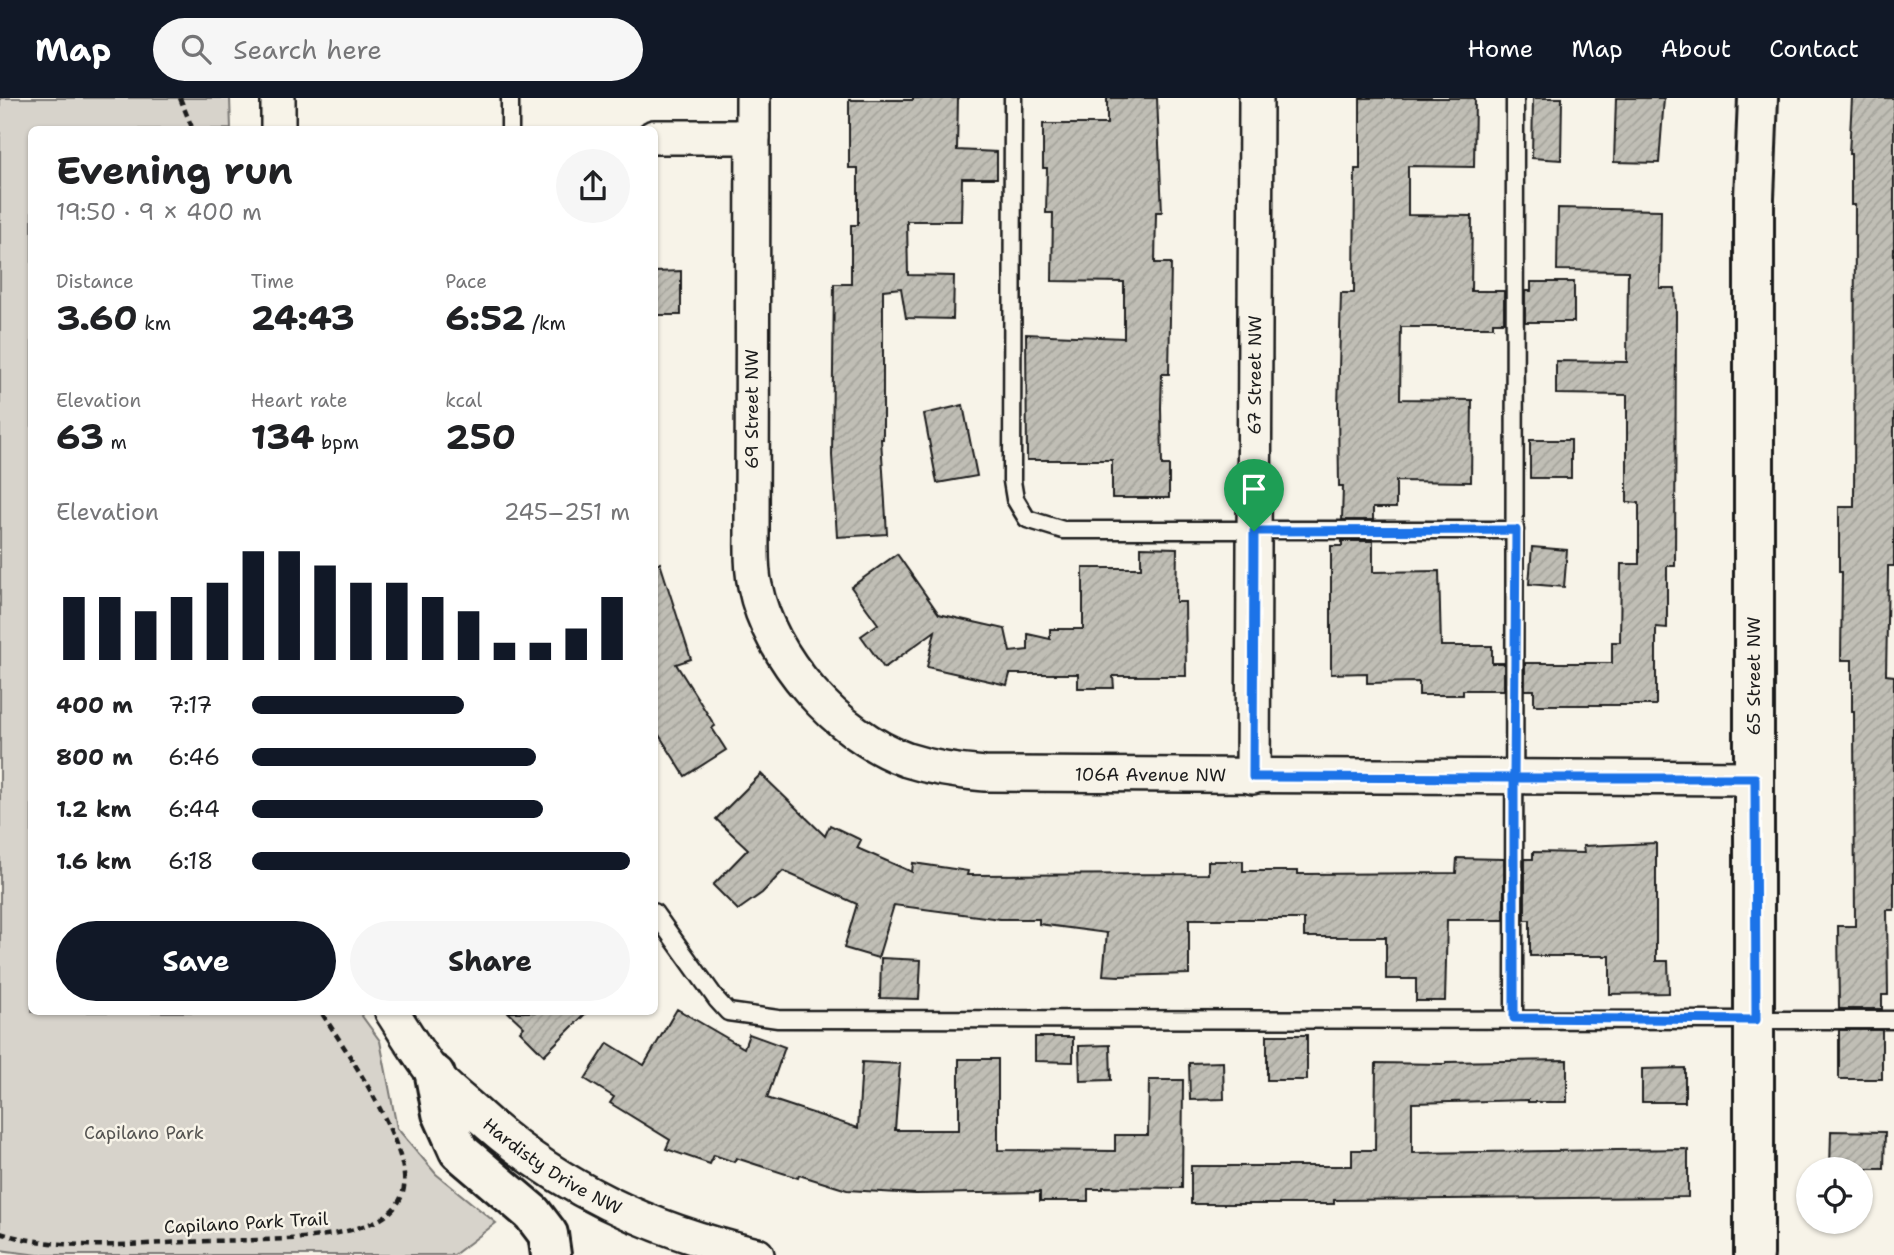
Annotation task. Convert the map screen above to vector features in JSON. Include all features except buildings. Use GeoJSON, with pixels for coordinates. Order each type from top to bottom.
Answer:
{"type":"FeatureCollection","features":[{"type":"Feature","properties":{"kind":"street"},"geometry":{"type":"LineString","coordinates":[[278,98],[278,126]]}},
{"type":"Feature","properties":{"kind":"street","name":"69 Street NW"},"geometry":{"type":"LineString","coordinates":[[753,98],[752,533],[755,587],[778,644],[819,702]]}},
{"type":"Feature","properties":{"kind":"street","name":"67 Street NW"},"geometry":{"type":"LineString","coordinates":[[1253,777],[1256,98]]}},
{"type":"Feature","properties":{"kind":"street","name":"65 Street NW"},"geometry":{"type":"LineString","coordinates":[[1754,1255],[1754,198],[1758,98]]}},
{"type":"Feature","properties":{"kind":"street"},"geometry":{"type":"LineString","coordinates":[[658,137],[752,137]]}},
{"type":"Feature","properties":{"kind":"street","name":"106A Avenue NW"},"geometry":{"type":"LineString","coordinates":[[819,702],[869,743],[905,759],[944,770],[1024,776],[1755,778]]}},
{"type":"Feature","properties":{"kind":"street","name":"Hardisty Drive NW"},"geometry":{"type":"LineString","coordinates":[[393,1015],[435,1075],[507,1142],[581,1191],[635,1217],[715,1245],[757,1255]]}},
{"type":"Feature","properties":{"kind":"street"},"geometry":{"type":"LineString","coordinates":[[435,1075],[442,1113],[459,1151],[532,1213],[548,1234],[551,1255]]}},
{"type":"Feature","properties":{"kind":"lane"},"geometry":{"type":"LineString","coordinates":[[510,98],[510,126]]}},
{"type":"Feature","properties":{"kind":"lane"},"geometry":{"type":"LineString","coordinates":[[1013,98],[1012,481],[1015,499],[1027,519],[1063,530],[1516,530]]}},
{"type":"Feature","properties":{"kind":"lane"},"geometry":{"type":"LineString","coordinates":[[1514,1018],[1515,98]]}},
{"type":"Feature","properties":{"kind":"lane"},"geometry":{"type":"LineString","coordinates":[[658,918],[728,1012],[778,1018],[1894,1020]]}},
{"type":"Feature","properties":{"kind":"path"},"geometry":{"type":"LineString","coordinates":[[180,98],[191,126]]}},
{"type":"Feature","properties":{"kind":"path","name":"Capilano Park Trail"},"geometry":{"type":"LineString","coordinates":[[0,1233],[51,1243],[92,1245],[310,1237],[348,1230],[384,1217],[393,1209],[404,1191],[401,1161],[394,1139],[363,1076],[323,1015]]}},
{"type":"Feature","properties":{"kind":"green space","name":"Capilano Park"},"geometry":{"type":"Polygon","coordinates":[[[0,98],[230,98],[231,126],[28,126],[28,1015],[361,1015],[380,1041],[397,1128],[436,1174],[496,1223],[454,1255],[38,1255],[0,1250],[0,98]]]}},
{"type":"Feature","properties":{"kind":"route"},"geometry":{"type":"LineString","coordinates":[[1254,531],[1253,777],[1514,778],[1514,1018],[1756,1020],[1755,778],[1514,778],[1516,530],[1254,531]]}}]}
